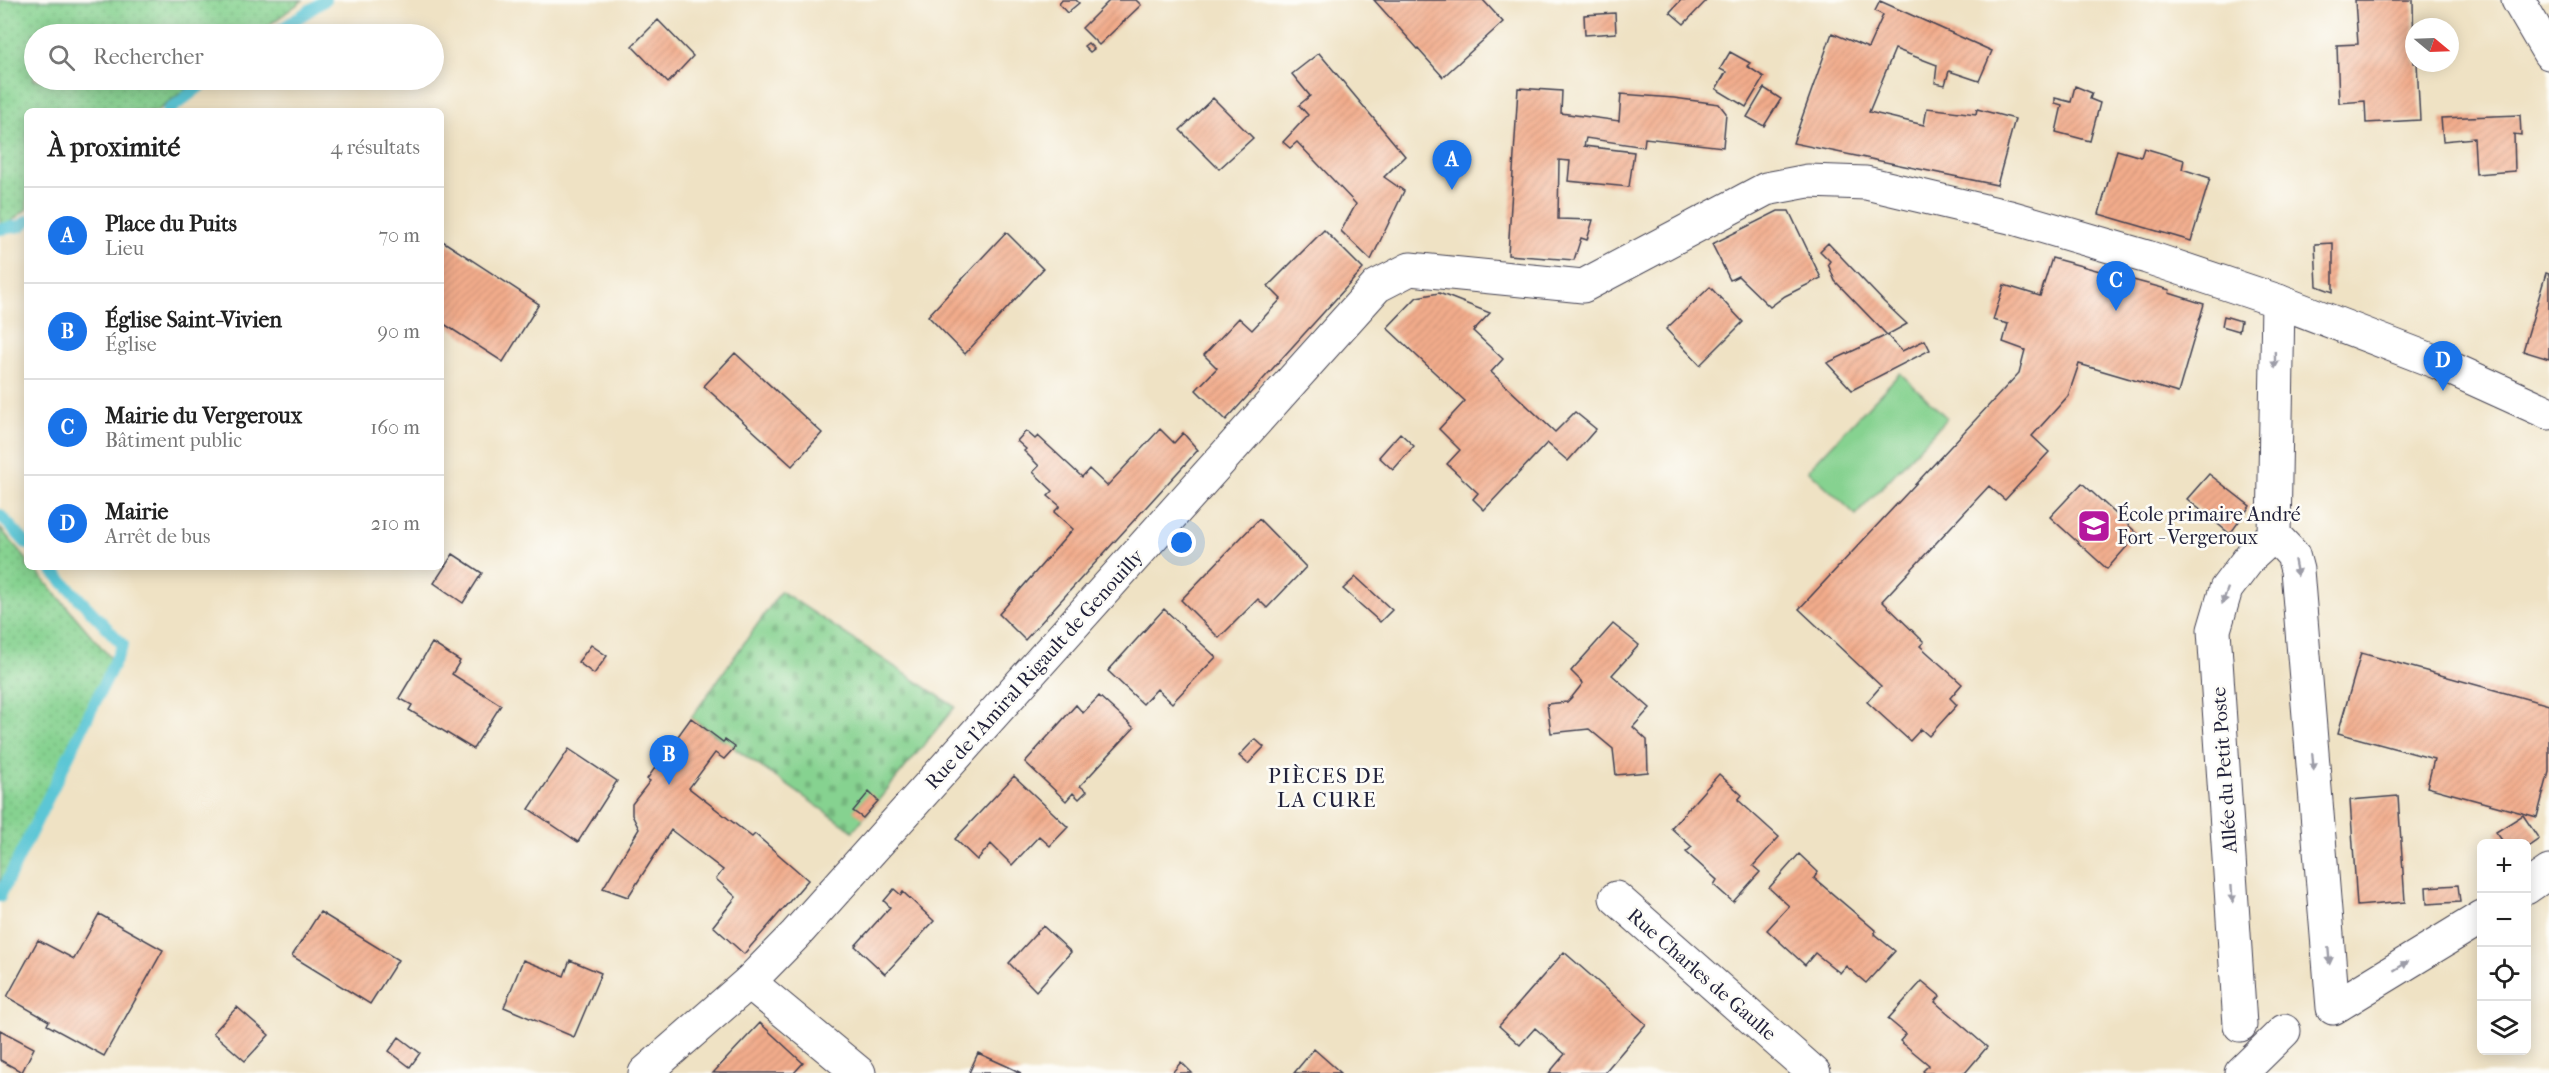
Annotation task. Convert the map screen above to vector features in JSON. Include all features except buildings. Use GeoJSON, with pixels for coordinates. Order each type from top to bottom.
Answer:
{"type":"FeatureCollection","features":[{"type":"Feature","properties":{"kind":"street"},"geometry":{"type":"LineString","coordinates":[[2518,0],[2549,53]]}},
{"type":"Feature","properties":{"kind":"street","name":"Rue de l'Amiral Rigault de Genouilly"},"geometry":{"type":"LineString","coordinates":[[645,1073],[749,982],[796,934],[1377,286],[1410,269],[1583,286],[1766,189],[1808,180],[1866,183],[2010,217],[2147,257],[2278,301],[2439,363],[2549,413]]}},
{"type":"Feature","properties":{"kind":"street"},"geometry":{"type":"LineString","coordinates":[[2278,301],[2274,535],[2293,555],[2297,570],[2333,1008],[2477,919]]}},
{"type":"Feature","properties":{"kind":"street","name":"Allée du Petit Poste"},"geometry":{"type":"LineString","coordinates":[[2240,1025],[2214,630],[2226,589],[2251,556],[2274,535]]}},
{"type":"Feature","properties":{"kind":"street"},"geometry":{"type":"LineString","coordinates":[[2531,885],[2549,872]]}},
{"type":"Feature","properties":{"kind":"street","name":"Rue Charles de Gaulle"},"geometry":{"type":"LineString","coordinates":[[1616,898],[1814,1073]]}},
{"type":"Feature","properties":{"kind":"street"},"geometry":{"type":"LineString","coordinates":[[749,982],[859,1073]]}},
{"type":"Feature","properties":{"kind":"street"},"geometry":{"type":"LineString","coordinates":[[2241,1073],[2284,1031]]}},
{"type":"Feature","properties":{"kind":"green space"},"geometry":{"type":"Polygon","coordinates":[[[0,0],[303,0],[271,24],[24,24],[24,90],[185,90],[161,108],[24,108],[24,211],[0,230],[0,0]]]}},
{"type":"Feature","properties":{"kind":"green space"},"geometry":{"type":"Polygon","coordinates":[[[1900,373],[1947,418],[1856,515],[1808,470],[1900,373]]]}},
{"type":"Feature","properties":{"kind":"green space"},"geometry":{"type":"Polygon","coordinates":[[[0,528],[24,556],[24,570],[36,570],[114,662],[0,887],[0,528]]]}},
{"type":"Feature","properties":{"kind":"green space"},"geometry":{"type":"Polygon","coordinates":[[[781,591],[955,707],[853,831],[691,718],[781,591]]]}},
{"type":"Feature","properties":{"kind":"waterway"},"geometry":{"type":"LineString","coordinates":[[289,24],[325,0]]}},
{"type":"Feature","properties":{"kind":"waterway"},"geometry":{"type":"LineString","coordinates":[[172,108],[195,90]]}},
{"type":"Feature","properties":{"kind":"waterway"},"geometry":{"type":"LineString","coordinates":[[0,229],[24,224]]}},
{"type":"Feature","properties":{"kind":"waterway"},"geometry":{"type":"LineString","coordinates":[[0,515],[24,541]]}},
{"type":"Feature","properties":{"kind":"waterway"},"geometry":{"type":"LineString","coordinates":[[0,896],[123,645],[52,570]]}},
{"type":"Feature","properties":{"kind":"place","name":"Place du Puits"},"geometry":{"type":"Point","coordinates":[1452,190]}},
{"type":"Feature","properties":{"kind":"place","name":"Mairie du Vergeroux"},"geometry":{"type":"Point","coordinates":[2116,311]}},
{"type":"Feature","properties":{"kind":"place","name":"Mairie"},"geometry":{"type":"Point","coordinates":[2443,391]}},
{"type":"Feature","properties":{"kind":"place","name":"École primaire André Fort - Vergeroux"},"geometry":{"type":"Point","coordinates":[2094,526]}},
{"type":"Feature","properties":{"kind":"place","name":"Église Saint-Vivien"},"geometry":{"type":"Point","coordinates":[669,785]}},
{"type":"Feature","properties":{"kind":"district","name":"PIÈCES DE LA CURE"},"geometry":{"type":"Point","coordinates":[1327,788]}}]}
